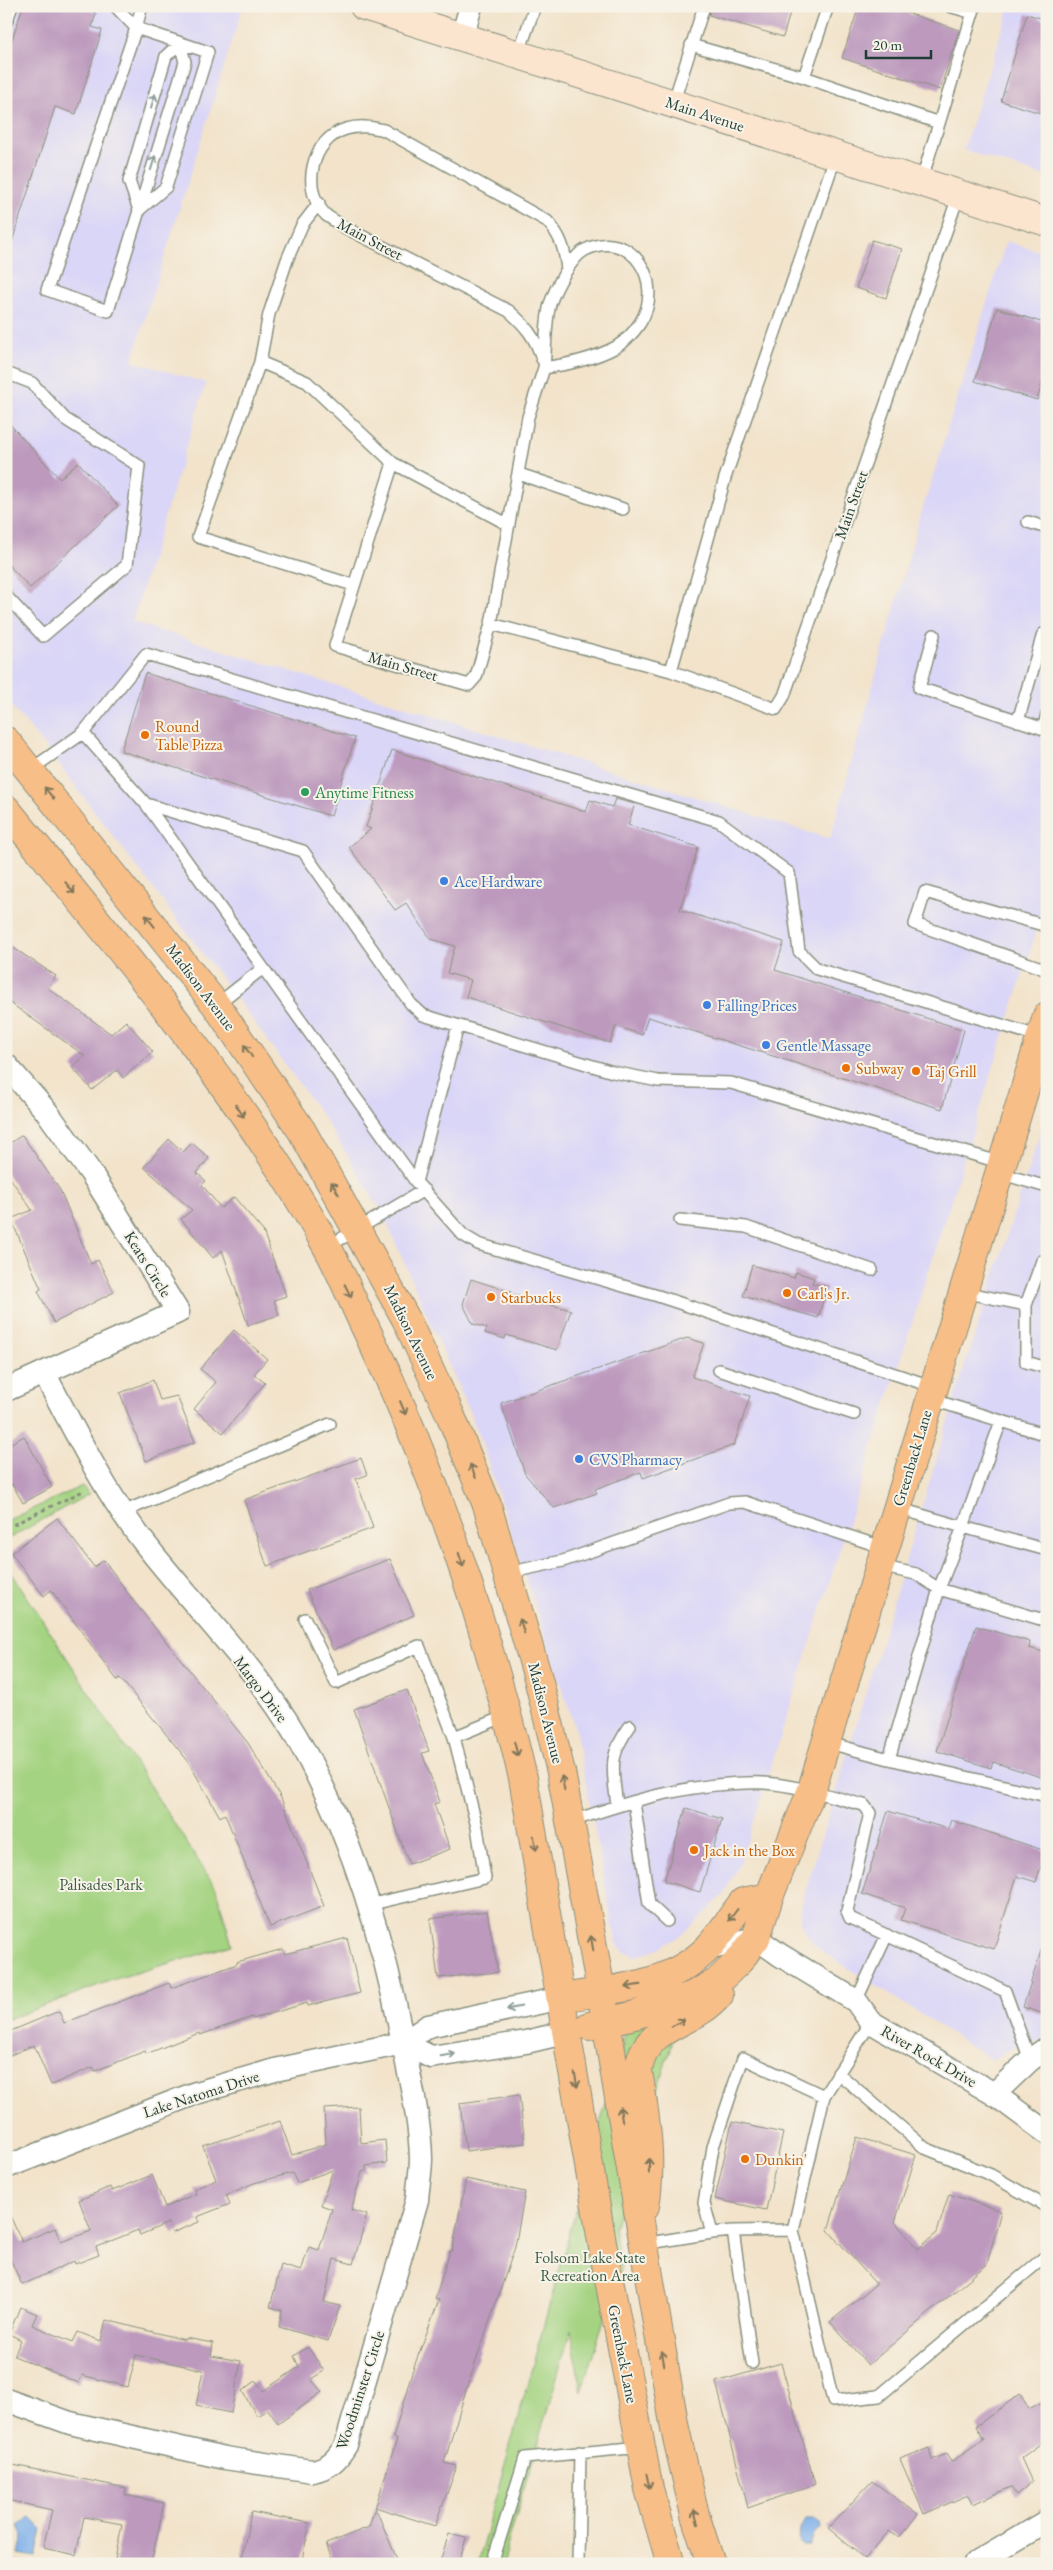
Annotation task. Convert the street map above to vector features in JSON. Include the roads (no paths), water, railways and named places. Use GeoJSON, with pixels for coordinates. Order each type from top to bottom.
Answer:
{"type":"FeatureCollection","features":[{"type":"Feature","properties":{"kind":"main road","name":"Madison Avenue"},"geometry":{"type":"LineString","coordinates":[[6,741],[216,1005],[302,1131],[359,1230],[406,1318],[450,1414],[487,1505],[538,1678],[570,1822],[606,2021]]}},
{"type":"Feature","properties":{"kind":"main road"},"geometry":{"type":"LineString","coordinates":[[6,809],[102,927],[230,1095],[327,1247],[384,1363],[451,1529],[508,1715],[523,1778],[568,2032]]}},
{"type":"Feature","properties":{"kind":"main road","name":"Greenback Lane"},"geometry":{"type":"LineString","coordinates":[[672,2564],[649,2489],[603,2248],[568,2032],[635,2015],[691,1996],[718,1982],[739,1961],[756,1938],[769,1897],[811,1792],[1045,1023]]}},
{"type":"Feature","properties":{"kind":"main road"},"geometry":{"type":"LineString","coordinates":[[562,1998],[646,1984],[674,1972],[707,1949],[742,1902],[769,1897]]}},
{"type":"Feature","properties":{"kind":"main road"},"geometry":{"type":"LineString","coordinates":[[641,2238],[649,2184],[649,2150],[638,2070],[640,2059],[653,2038],[710,2005],[732,1978],[739,1961]]}},
{"type":"Feature","properties":{"kind":"main road"},"geometry":{"type":"LineString","coordinates":[[606,2021],[641,2238],[675,2429],[695,2515],[711,2564]]}},
{"type":"Feature","properties":{"kind":"street","name":"Main Avenue"},"geometry":{"type":"LineString","coordinates":[[364,6],[1047,222]]}},
{"type":"Feature","properties":{"kind":"street"},"geometry":{"type":"LineString","coordinates":[[462,37],[471,6]]}},
{"type":"Feature","properties":{"kind":"street","name":"Keats Circle"},"geometry":{"type":"LineString","coordinates":[[6,1065],[47,1112],[91,1173],[178,1312],[6,1390]]}},
{"type":"Feature","properties":{"kind":"street","name":"Margo Drive"},"geometry":{"type":"LineString","coordinates":[[44,1373],[104,1481],[144,1544],[264,1689],[295,1735],[329,1801],[351,1853],[368,1905],[398,2013],[403,2043]]}},
{"type":"Feature","properties":{"kind":"street"},"geometry":{"type":"LineString","coordinates":[[707,1949],[756,1938]]}},
{"type":"Feature","properties":{"kind":"street","name":"River Rock Drive"},"geometry":{"type":"LineString","coordinates":[[756,1938],[780,1955],[856,2000],[871,2022],[994,2094],[1047,2133]]}},
{"type":"Feature","properties":{"kind":"street","name":"Lake Natoma Drive"},"geometry":{"type":"LineString","coordinates":[[6,2167],[196,2093],[275,2070],[403,2043],[428,2026],[562,1998]]}},
{"type":"Feature","properties":{"kind":"street"},"geometry":{"type":"LineString","coordinates":[[403,2043],[431,2057],[526,2042],[568,2032]]}},
{"type":"Feature","properties":{"kind":"street","name":"Woodminster Circle"},"geometry":{"type":"LineString","coordinates":[[6,2400],[70,2423],[224,2458],[312,2471],[324,2469],[332,2464],[346,2445],[418,2200],[420,2158],[412,2083],[403,2043]]}},
{"type":"Feature","properties":{"kind":"street"},"geometry":{"type":"LineString","coordinates":[[994,2094],[1038,2054]]}},
{"type":"Feature","properties":{"kind":"street"},"geometry":{"type":"LineString","coordinates":[[975,2564],[1047,2521]]}},
{"type":"Feature","properties":{"kind":"lane"},"geometry":{"type":"LineString","coordinates":[[6,23],[12,6]]}},
{"type":"Feature","properties":{"kind":"lane"},"geometry":{"type":"LineString","coordinates":[[115,6],[136,28],[208,52],[166,187],[139,210]]}},
{"type":"Feature","properties":{"kind":"lane"},"geometry":{"type":"LineString","coordinates":[[142,6],[47,290],[108,311],[185,62],[180,43]]}},
{"type":"Feature","properties":{"kind":"lane"},"geometry":{"type":"LineString","coordinates":[[673,104],[704,6]]}},
{"type":"Feature","properties":{"kind":"lane"},"geometry":{"type":"LineString","coordinates":[[804,77],[828,6]]}},
{"type":"Feature","properties":{"kind":"lane"},"geometry":{"type":"LineString","coordinates":[[921,182],[974,10],[949,6]]}},
{"type":"Feature","properties":{"kind":"lane"},"geometry":{"type":"LineString","coordinates":[[518,55],[533,12]]}},
{"type":"Feature","properties":{"kind":"lane"},"geometry":{"type":"LineString","coordinates":[[139,210],[129,181],[166,56],[180,43]]}},
{"type":"Feature","properties":{"kind":"lane"},"geometry":{"type":"LineString","coordinates":[[691,45],[804,77],[939,123]]}},
{"type":"Feature","properties":{"kind":"lane","name":"Main Street"},"geometry":{"type":"LineString","coordinates":[[544,368],[538,346],[526,326],[509,311],[342,226],[326,214],[315,197],[311,177],[315,157],[327,140],[344,129],[364,125],[384,130],[547,221],[556,230],[565,249],[567,270]]}},
{"type":"Feature","properties":{"kind":"lane"},"geometry":{"type":"LineString","coordinates":[[671,671],[725,478],[836,156]]}},
{"type":"Feature","properties":{"kind":"lane","name":"Main Street"},"geometry":{"type":"LineString","coordinates":[[491,624],[671,671],[776,709],[784,696],[959,194]]}},
{"type":"Feature","properties":{"kind":"lane"},"geometry":{"type":"LineString","coordinates":[[318,203],[302,225],[287,260],[269,314],[260,362],[198,537],[353,585]]}},
{"type":"Feature","properties":{"kind":"lane","name":"Main Street"},"geometry":{"type":"LineString","coordinates":[[393,462],[335,646],[469,685],[476,677],[491,624],[528,417],[544,368],[550,304],[567,270],[584,251],[602,246],[620,248],[636,258],[647,273],[650,291],[646,313],[634,332],[617,346],[582,361],[544,368]]}},
{"type":"Feature","properties":{"kind":"lane"},"geometry":{"type":"LineString","coordinates":[[260,362],[307,382],[393,462],[509,526]]}},
{"type":"Feature","properties":{"kind":"lane"},"geometry":{"type":"LineString","coordinates":[[6,372],[32,383],[65,419],[139,466],[126,565],[42,636],[6,596]]}},
{"type":"Feature","properties":{"kind":"lane"},"geometry":{"type":"LineString","coordinates":[[519,474],[623,508]]}},
{"type":"Feature","properties":{"kind":"lane"},"geometry":{"type":"LineString","coordinates":[[1028,522],[1047,528]]}},
{"type":"Feature","properties":{"kind":"lane"},"geometry":{"type":"LineString","coordinates":[[1018,721],[1043,634],[1047,635]]}},
{"type":"Feature","properties":{"kind":"lane"},"geometry":{"type":"LineString","coordinates":[[934,635],[919,688],[1045,730],[1047,715]]}},
{"type":"Feature","properties":{"kind":"lane"},"geometry":{"type":"LineString","coordinates":[[30,770],[82,733],[146,654],[720,821],[788,873],[799,951],[817,969],[1045,1023]]}},
{"type":"Feature","properties":{"kind":"lane"},"geometry":{"type":"LineString","coordinates":[[82,733],[146,804],[420,1186],[463,1235],[478,1244],[658,1296],[932,1393],[1001,1421],[1047,1435]]}},
{"type":"Feature","properties":{"kind":"lane"},"geometry":{"type":"LineString","coordinates":[[146,804],[302,851],[411,1004],[422,1015],[613,1072],[658,1081],[730,1083],[1001,1168],[1047,1187]]}},
{"type":"Feature","properties":{"kind":"lane"},"geometry":{"type":"LineString","coordinates":[[1047,926],[925,892],[915,924],[1047,970]]}},
{"type":"Feature","properties":{"kind":"lane"},"geometry":{"type":"LineString","coordinates":[[216,1005],[263,968]]}},
{"type":"Feature","properties":{"kind":"lane"},"geometry":{"type":"LineString","coordinates":[[327,1247],[359,1230],[420,1186],[458,1026]]}},
{"type":"Feature","properties":{"kind":"lane"},"geometry":{"type":"LineString","coordinates":[[680,1220],[746,1227],[872,1270]]}},
{"type":"Feature","properties":{"kind":"lane"},"geometry":{"type":"LineString","coordinates":[[1047,1263],[1042,1261],[1026,1305],[1026,1362],[1047,1368]]}},
{"type":"Feature","properties":{"kind":"lane"},"geometry":{"type":"LineString","coordinates":[[962,1292],[1026,1305]]}},
{"type":"Feature","properties":{"kind":"lane"},"geometry":{"type":"LineString","coordinates":[[719,1370],[854,1414]]}},
{"type":"Feature","properties":{"kind":"lane"},"geometry":{"type":"LineString","coordinates":[[889,1760],[939,1589],[1001,1421]]}},
{"type":"Feature","properties":{"kind":"lane"},"geometry":{"type":"LineString","coordinates":[[123,1512],[330,1424]]}},
{"type":"Feature","properties":{"kind":"lane"},"geometry":{"type":"LineString","coordinates":[[506,1574],[562,1561],[729,1503],[746,1502],[882,1557],[916,1574],[939,1589],[1047,1621]]}},
{"type":"Feature","properties":{"kind":"lane"},"geometry":{"type":"LineString","coordinates":[[897,1508],[1047,1550]]}},
{"type":"Feature","properties":{"kind":"lane"},"geometry":{"type":"LineString","coordinates":[[305,1619],[336,1683],[419,1646],[454,1738],[477,1827],[485,1878],[368,1905]]}},
{"type":"Feature","properties":{"kind":"lane"},"geometry":{"type":"LineString","coordinates":[[454,1738],[508,1715]]}},
{"type":"Feature","properties":{"kind":"lane"},"geometry":{"type":"LineString","coordinates":[[617,1806],[612,1761],[617,1744],[630,1726]]}},
{"type":"Feature","properties":{"kind":"lane"},"geometry":{"type":"LineString","coordinates":[[826,1742],[889,1760],[1047,1796]]}},
{"type":"Feature","properties":{"kind":"lane"},"geometry":{"type":"LineString","coordinates":[[570,1822],[617,1806],[714,1784],[765,1783],[864,1805],[870,1813],[847,1911],[850,1918],[1004,1991],[1038,2054]]}},
{"type":"Feature","properties":{"kind":"lane"},"geometry":{"type":"LineString","coordinates":[[634,1802],[649,1904],[667,1921]]}},
{"type":"Feature","properties":{"kind":"lane"},"geometry":{"type":"LineString","coordinates":[[856,2000],[887,1935]]}},
{"type":"Feature","properties":{"kind":"lane"},"geometry":{"type":"LineString","coordinates":[[871,2022],[824,2096],[792,2230],[833,2401],[879,2396],[1047,2255]]}},
{"type":"Feature","properties":{"kind":"lane"},"geometry":{"type":"LineString","coordinates":[[712,2233],[704,2203],[713,2147],[743,2058],[824,2096]]}},
{"type":"Feature","properties":{"kind":"lane"},"geometry":{"type":"LineString","coordinates":[[838,2073],[925,2148],[992,2175],[1047,2207]]}},
{"type":"Feature","properties":{"kind":"lane"},"geometry":{"type":"LineString","coordinates":[[641,2238],[733,2231],[792,2230]]}},
{"type":"Feature","properties":{"kind":"lane"},"geometry":{"type":"LineString","coordinates":[[733,2231],[752,2363]]}},
{"type":"Feature","properties":{"kind":"lane"},"geometry":{"type":"LineString","coordinates":[[492,2564],[525,2458],[641,2447]]}},
{"type":"Feature","properties":{"kind":"lane"},"geometry":{"type":"LineString","coordinates":[[578,2564],[580,2452]]}},
{"type":"Feature","properties":{"kind":"water"},"geometry":{"type":"Polygon","coordinates":[[[31,2518],[42,2529],[36,2557],[19,2554],[23,2536],[18,2526],[31,2518]]]}},
{"type":"Feature","properties":{"kind":"water"},"geometry":{"type":"Polygon","coordinates":[[[805,2518],[814,2518],[821,2523],[822,2528],[815,2535],[811,2546],[805,2546],[799,2541],[800,2529],[805,2518]]]}},
{"type":"Feature","properties":{"kind":"place","name":"Round Table Pizza"},"geometry":{"type":"Point","coordinates":[145,735]}},
{"type":"Feature","properties":{"kind":"place","name":"Anytime Fitness"},"geometry":{"type":"Point","coordinates":[305,792]}},
{"type":"Feature","properties":{"kind":"place","name":"Ace Hardware"},"geometry":{"type":"Point","coordinates":[444,881]}},
{"type":"Feature","properties":{"kind":"place","name":"Falling Prices"},"geometry":{"type":"Point","coordinates":[707,1005]}},
{"type":"Feature","properties":{"kind":"place","name":"Gentle Massage"},"geometry":{"type":"Point","coordinates":[766,1045]}},
{"type":"Feature","properties":{"kind":"place","name":"Subway"},"geometry":{"type":"Point","coordinates":[846,1068]}},
{"type":"Feature","properties":{"kind":"place","name":"Taj Grill"},"geometry":{"type":"Point","coordinates":[916,1071]}},
{"type":"Feature","properties":{"kind":"place","name":"Carl's Jr."},"geometry":{"type":"Point","coordinates":[787,1293]}},
{"type":"Feature","properties":{"kind":"place","name":"Starbucks"},"geometry":{"type":"Point","coordinates":[491,1297]}},
{"type":"Feature","properties":{"kind":"place","name":"CVS Pharmacy"},"geometry":{"type":"Point","coordinates":[579,1459]}},
{"type":"Feature","properties":{"kind":"place","name":"Jack in the Box"},"geometry":{"type":"Point","coordinates":[694,1850]}},
{"type":"Feature","properties":{"kind":"place","name":"Dunkin'"},"geometry":{"type":"Point","coordinates":[745,2159]}},
{"type":"Feature","properties":{"kind":"park label","name":"Palisades Park"},"geometry":{"type":"Point","coordinates":[101,1884]}},
{"type":"Feature","properties":{"kind":"park label","name":"Folsom Lake State Recreation Area"},"geometry":{"type":"Point","coordinates":[590,2266]}}]}
